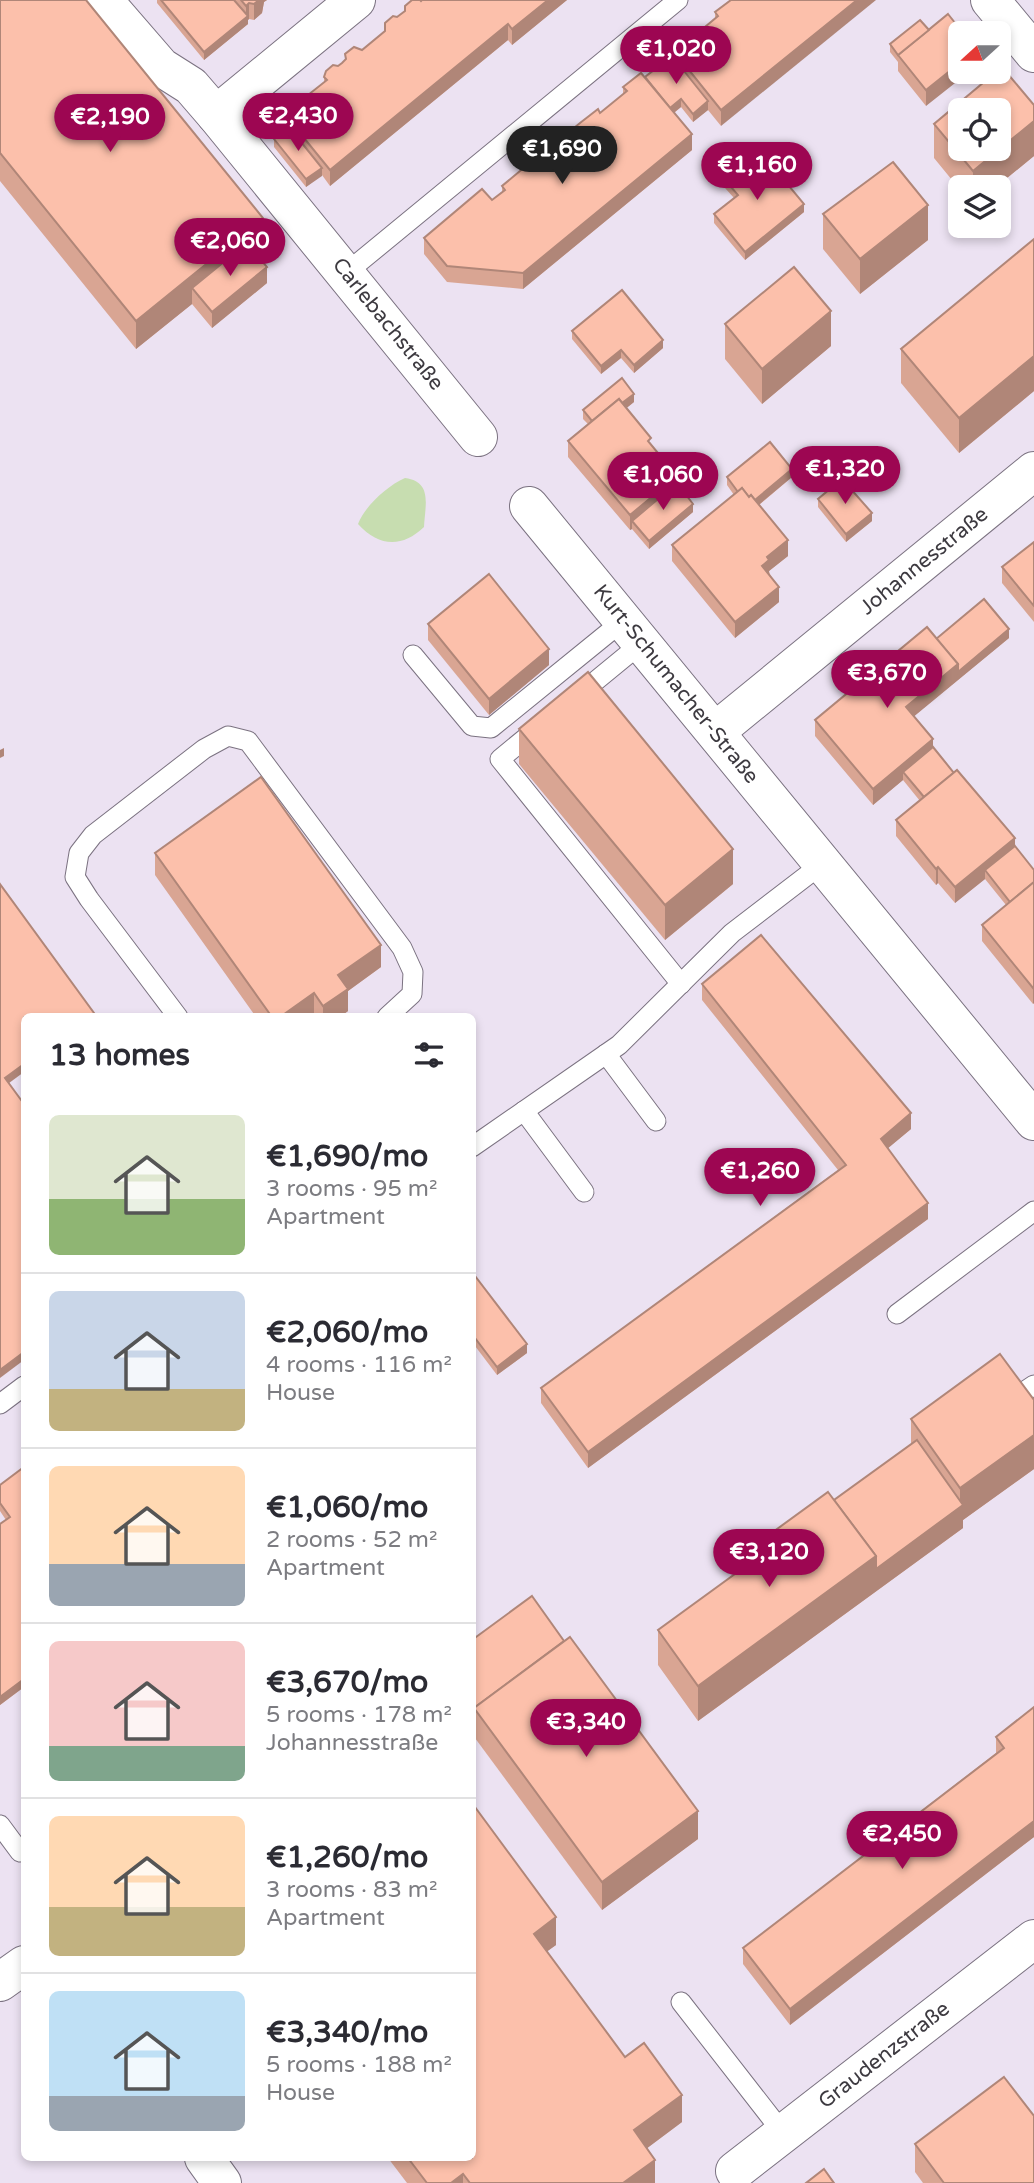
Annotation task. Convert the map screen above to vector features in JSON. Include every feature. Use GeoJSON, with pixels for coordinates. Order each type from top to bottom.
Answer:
{"type":"FeatureCollection","features":[{"type":"Feature","properties":{"kind":"street"},"geometry":{"type":"LineString","coordinates":[[216,115],[356,0]]}},
{"type":"Feature","properties":{"kind":"street"},"geometry":{"type":"LineString","coordinates":[[990,0],[1034,52]]}},
{"type":"Feature","properties":{"kind":"street","name":"Carlebachstraße"},"geometry":{"type":"LineString","coordinates":[[115,4],[162,67],[191,86],[216,115],[478,437]]}},
{"type":"Feature","properties":{"kind":"street","name":"Johannesstraße"},"geometry":{"type":"LineString","coordinates":[[716,732],[1034,471]]}},
{"type":"Feature","properties":{"kind":"street","name":"Kurt-Schumacher-Straße"},"geometry":{"type":"LineString","coordinates":[[530,506],[1034,1121]]}},
{"type":"Feature","properties":{"kind":"street","name":"Graudenzstraße"},"geometry":{"type":"LineString","coordinates":[[735,2171],[1034,1939]]}},
{"type":"Feature","properties":{"kind":"street"},"geometry":{"type":"LineString","coordinates":[[0,1982],[21,1967]]}},
{"type":"Feature","properties":{"kind":"street"},"geometry":{"type":"LineString","coordinates":[[206,2161],[222,2183]]}},
{"type":"Feature","properties":{"kind":"lane"},"geometry":{"type":"LineString","coordinates":[[346,273],[678,0]]}},
{"type":"Feature","properties":{"kind":"lane"},"geometry":{"type":"LineString","coordinates":[[413,654],[472,726],[491,728],[634,631]]}},
{"type":"Feature","properties":{"kind":"lane"},"geometry":{"type":"LineString","coordinates":[[634,631],[556,713],[500,759],[681,984]]}},
{"type":"Feature","properties":{"kind":"lane"},"geometry":{"type":"LineString","coordinates":[[175,1013],[75,877],[79,853],[93,835],[204,749],[228,736],[248,741],[402,948],[413,972],[412,994],[391,1013]]}},
{"type":"Feature","properties":{"kind":"lane"},"geometry":{"type":"LineString","coordinates":[[476,1144],[619,1045],[732,933],[822,864]]}},
{"type":"Feature","properties":{"kind":"lane"},"geometry":{"type":"LineString","coordinates":[[606,1054],[656,1122]]}},
{"type":"Feature","properties":{"kind":"lane"},"geometry":{"type":"LineString","coordinates":[[524,1111],[584,1192]]}},
{"type":"Feature","properties":{"kind":"lane"},"geometry":{"type":"LineString","coordinates":[[897,1314],[1034,1211]]}},
{"type":"Feature","properties":{"kind":"lane"},"geometry":{"type":"LineString","coordinates":[[0,1404],[21,1388]]}},
{"type":"Feature","properties":{"kind":"lane"},"geometry":{"type":"LineString","coordinates":[[0,1825],[21,1851]]}},
{"type":"Feature","properties":{"kind":"lane"},"geometry":{"type":"LineString","coordinates":[[681,2002],[783,2133]]}},
{"type":"Feature","properties":{"kind":"green space"},"geometry":{"type":"Polygon","coordinates":[[[405,478],[414,480],[424,489],[424,527],[407,539],[382,541],[358,524],[377,497],[405,478]]]}},
{"type":"Feature","properties":{"kind":"building"},"geometry":{"type":"Polygon","coordinates":[[[0,0],[86,0],[263,218],[136,321],[0,153],[0,0]]]}},
{"type":"Feature","properties":{"kind":"building"},"geometry":{"type":"Polygon","coordinates":[[[161,0],[234,0],[248,16],[204,52],[161,0]]]}},
{"type":"Feature","properties":{"kind":"building"},"geometry":{"type":"Polygon","coordinates":[[[241,0],[259,0],[246,6],[241,0]]]}},
{"type":"Feature","properties":{"kind":"building"},"geometry":{"type":"Polygon","coordinates":[[[412,0],[548,0],[512,29],[508,24],[330,170],[282,111],[294,96],[303,99],[327,80],[324,77],[326,71],[333,65],[342,63],[346,59],[345,54],[354,47],[362,50],[385,31],[385,23],[405,11],[405,6],[412,0]]]}},
{"type":"Feature","properties":{"kind":"building"},"geometry":{"type":"Polygon","coordinates":[[[731,0],[857,0],[721,110],[672,49],[690,34],[693,37],[718,16],[715,12],[731,0]]]}},
{"type":"Feature","properties":{"kind":"building"},"geometry":{"type":"Polygon","coordinates":[[[948,14],[954,21],[948,21],[948,72],[926,90],[898,55],[948,14]]]}},
{"type":"Feature","properties":{"kind":"building"},"geometry":{"type":"Polygon","coordinates":[[[920,20],[929,30],[898,55],[890,44],[920,20]]]}},
{"type":"Feature","properties":{"kind":"building"},"geometry":{"type":"Polygon","coordinates":[[[672,56],[708,101],[693,114],[681,99],[670,108],[645,77],[672,56]]]}},
{"type":"Feature","properties":{"kind":"building"},"geometry":{"type":"Polygon","coordinates":[[[641,73],[692,134],[523,273],[447,266],[424,238],[482,189],[492,200],[505,190],[502,186],[520,171],[536,159],[539,162],[566,140],[563,137],[580,123],[598,109],[600,113],[627,91],[623,87],[641,73]]]}},
{"type":"Feature","properties":{"kind":"building"},"geometry":{"type":"Polygon","coordinates":[[[1012,79],[1034,105],[1034,121],[1011,140],[1011,98],[965,98],[982,84],[1012,84],[1012,79]]]}},
{"type":"Feature","properties":{"kind":"building"},"geometry":{"type":"Polygon","coordinates":[[[948,112],[948,141],[934,124],[948,112]]]}},
{"type":"Feature","properties":{"kind":"building"},"geometry":{"type":"Polygon","coordinates":[[[289,127],[322,168],[306,179],[274,139],[289,127]]]}},
{"type":"Feature","properties":{"kind":"building"},"geometry":{"type":"Polygon","coordinates":[[[760,151],[804,204],[745,252],[714,214],[738,195],[725,180],[760,151]]]}},
{"type":"Feature","properties":{"kind":"building"},"geometry":{"type":"Polygon","coordinates":[[[965,161],[985,161],[973,171],[965,161]]]}},
{"type":"Feature","properties":{"kind":"building"},"geometry":{"type":"Polygon","coordinates":[[[893,162],[928,205],[860,259],[823,214],[893,162]]]}},
{"type":"Feature","properties":{"kind":"building"},"geometry":{"type":"Polygon","coordinates":[[[1034,239],[1034,356],[959,418],[901,349],[1034,239]]]}},
{"type":"Feature","properties":{"kind":"building"},"geometry":{"type":"Polygon","coordinates":[[[247,243],[267,267],[212,312],[192,288],[247,243]]]}},
{"type":"Feature","properties":{"kind":"building"},"geometry":{"type":"Polygon","coordinates":[[[794,267],[831,311],[762,369],[725,324],[794,267]]]}},
{"type":"Feature","properties":{"kind":"building"},"geometry":{"type":"Polygon","coordinates":[[[622,290],[663,340],[634,365],[621,350],[601,366],[572,331],[622,290]]]}},
{"type":"Feature","properties":{"kind":"building"},"geometry":{"type":"Polygon","coordinates":[[[622,378],[634,394],[622,403],[619,399],[592,421],[583,410],[622,378]]]}},
{"type":"Feature","properties":{"kind":"building"},"geometry":{"type":"Polygon","coordinates":[[[619,399],[651,438],[648,441],[677,476],[630,515],[568,441],[619,399]]]}},
{"type":"Feature","properties":{"kind":"building"},"geometry":{"type":"Polygon","coordinates":[[[770,442],[792,469],[755,500],[742,488],[738,492],[727,477],[770,442]]]}},
{"type":"Feature","properties":{"kind":"building"},"geometry":{"type":"Polygon","coordinates":[[[842,479],[872,513],[846,534],[818,499],[842,479]]]}},
{"type":"Feature","properties":{"kind":"building"},"geometry":{"type":"Polygon","coordinates":[[[677,483],[693,504],[649,541],[632,521],[677,483]]]}},
{"type":"Feature","properties":{"kind":"building"},"geometry":{"type":"Polygon","coordinates":[[[742,488],[749,497],[751,495],[788,540],[767,557],[769,560],[762,566],[779,587],[735,622],[672,545],[742,488]]]}},
{"type":"Feature","properties":{"kind":"building"},"geometry":{"type":"Polygon","coordinates":[[[1034,542],[1034,606],[1002,567],[1034,542]]]}},
{"type":"Feature","properties":{"kind":"building"},"geometry":{"type":"Polygon","coordinates":[[[489,574],[549,649],[489,699],[428,624],[489,574]]]}},
{"type":"Feature","properties":{"kind":"building"},"geometry":{"type":"Polygon","coordinates":[[[984,599],[1009,629],[958,672],[958,664],[936,639],[984,599]]]}},
{"type":"Feature","properties":{"kind":"building"},"geometry":{"type":"Polygon","coordinates":[[[927,627],[958,664],[906,707],[933,739],[873,789],[815,720],[927,627]]]}},
{"type":"Feature","properties":{"kind":"building"},"geometry":{"type":"Polygon","coordinates":[[[588,672],[733,849],[665,905],[519,729],[588,672]]]}},
{"type":"Feature","properties":{"kind":"building"},"geometry":{"type":"Polygon","coordinates":[[[933,747],[954,773],[924,797],[903,772],[933,747]]]}},
{"type":"Feature","properties":{"kind":"building"},"geometry":{"type":"Polygon","coordinates":[[[957,770],[1015,838],[955,887],[938,867],[936,869],[896,820],[957,770]]]}},
{"type":"Feature","properties":{"kind":"building"},"geometry":{"type":"Polygon","coordinates":[[[261,777],[381,945],[338,975],[348,989],[323,1006],[314,993],[286,1013],[269,1013],[155,853],[261,777]]]}},
{"type":"Feature","properties":{"kind":"building"},"geometry":{"type":"Polygon","coordinates":[[[1015,846],[1034,870],[1034,882],[1010,902],[985,870],[1015,846]]]}},
{"type":"Feature","properties":{"kind":"building"},"geometry":{"type":"Polygon","coordinates":[[[1034,882],[1034,987],[1033,988],[982,925],[1034,882]]]}},
{"type":"Feature","properties":{"kind":"building"},"geometry":{"type":"Polygon","coordinates":[[[0,884],[94,1013],[21,1013],[21,1066],[5,1078],[21,1100],[21,1354],[0,1370],[0,884]]]}},
{"type":"Feature","properties":{"kind":"building"},"geometry":{"type":"Polygon","coordinates":[[[761,935],[911,1113],[881,1139],[928,1203],[588,1452],[541,1388],[846,1165],[702,984],[761,935]]]}},
{"type":"Feature","properties":{"kind":"building"},"geometry":{"type":"Polygon","coordinates":[[[476,1277],[527,1344],[497,1367],[476,1339],[476,1277]]]}},
{"type":"Feature","properties":{"kind":"building"},"geometry":{"type":"Polygon","coordinates":[[[1000,1354],[1034,1400],[1034,1435],[960,1488],[911,1419],[1000,1354]]]}},
{"type":"Feature","properties":{"kind":"building"},"geometry":{"type":"Polygon","coordinates":[[[917,1440],[963,1505],[876,1569],[876,1556],[834,1500],[917,1440]]]}},
{"type":"Feature","properties":{"kind":"building"},"geometry":{"type":"Polygon","coordinates":[[[21,1469],[21,1681],[0,1697],[0,1524],[10,1517],[0,1503],[0,1485],[21,1469]]]}},
{"type":"Feature","properties":{"kind":"building"},"geometry":{"type":"Polygon","coordinates":[[[828,1492],[876,1556],[698,1686],[658,1630],[761,1555],[755,1545],[828,1492]]]}},
{"type":"Feature","properties":{"kind":"building"},"geometry":{"type":"Polygon","coordinates":[[[532,1596],[564,1641],[476,1707],[476,1637],[532,1596]]]}},
{"type":"Feature","properties":{"kind":"building"},"geometry":{"type":"Polygon","coordinates":[[[570,1637],[698,1811],[602,1882],[476,1711],[476,1707],[570,1637]]]}},
{"type":"Feature","properties":{"kind":"building"},"geometry":{"type":"Polygon","coordinates":[[[1034,1707],[1034,1821],[790,2009],[743,1948],[1004,1748],[996,1737],[1034,1707]]]}},
{"type":"Feature","properties":{"kind":"building"},"geometry":{"type":"Polygon","coordinates":[[[476,1808],[556,1917],[534,1934],[625,2057],[644,2043],[682,2095],[634,2130],[655,2160],[623,2183],[470,2183],[463,2174],[451,2183],[427,2183],[410,2161],[476,2161],[476,1808]]]}},
{"type":"Feature","properties":{"kind":"building"},"geometry":{"type":"Polygon","coordinates":[[[1004,2077],[1034,2116],[1034,2183],[944,2183],[915,2144],[1004,2077]]]}},
{"type":"Feature","properties":{"kind":"building"},"geometry":{"type":"Polygon","coordinates":[[[824,2169],[834,2183],[806,2183],[824,2169]]]}}]}
